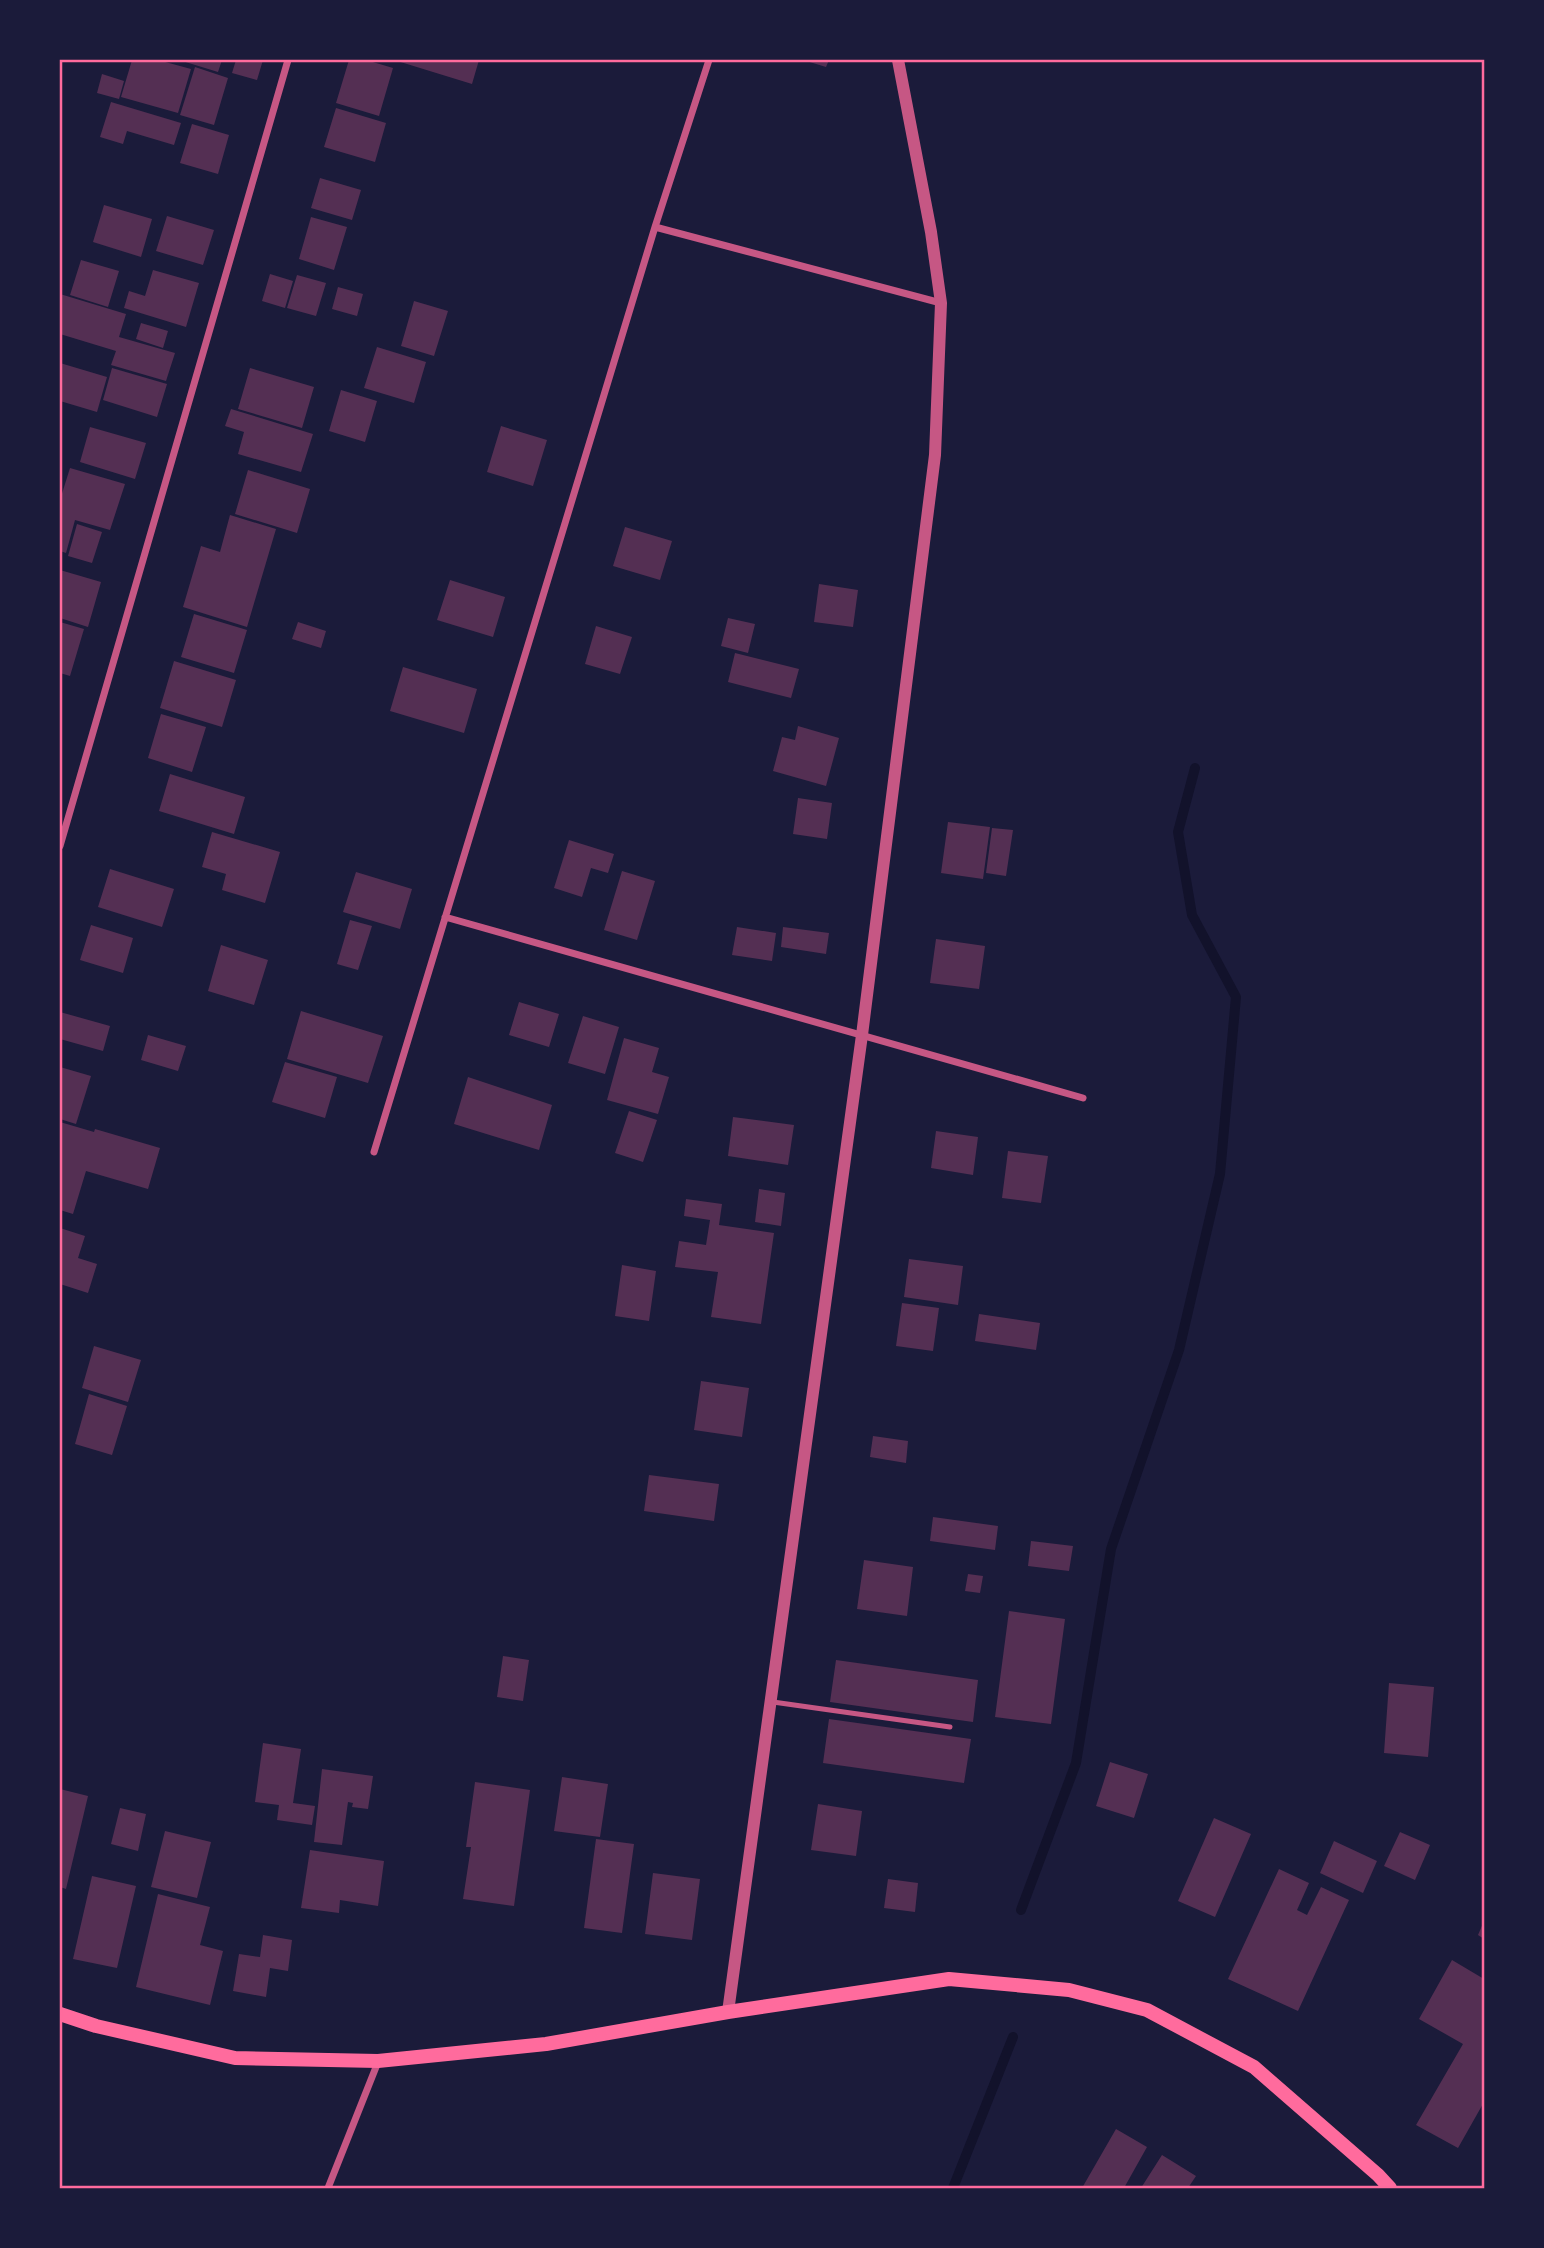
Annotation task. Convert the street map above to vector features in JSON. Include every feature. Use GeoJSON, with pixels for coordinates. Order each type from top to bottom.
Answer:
{"type":"FeatureCollection","features":[{"type":"Feature","properties":{"kind":"main road"},"geometry":{"type":"LineString","coordinates":[[60,2014],[96,2026],[235,2058],[378,2060],[546,2043],[727,2012],[949,1979],[1069,1990],[1147,2010],[1254,2067],[1378,2175],[1390,2189]]}},
{"type":"Feature","properties":{"kind":"street"},"geometry":{"type":"LineString","coordinates":[[60,846],[288,60]]}},
{"type":"Feature","properties":{"kind":"street"},"geometry":{"type":"LineString","coordinates":[[374,1152],[655,227],[709,60]]}},
{"type":"Feature","properties":{"kind":"street"},"geometry":{"type":"LineString","coordinates":[[727,2012],[862,1035],[934,455],[941,303],[931,232],[898,60]]}},
{"type":"Feature","properties":{"kind":"street"},"geometry":{"type":"LineString","coordinates":[[655,227],[941,303]]}},
{"type":"Feature","properties":{"kind":"street"},"geometry":{"type":"LineString","coordinates":[[445,916],[1083,1098]]}},
{"type":"Feature","properties":{"kind":"street"},"geometry":{"type":"LineString","coordinates":[[328,2189],[378,2060]]}},
{"type":"Feature","properties":{"kind":"lane"},"geometry":{"type":"LineString","coordinates":[[771,1702],[950,1727]]}},
{"type":"Feature","properties":{"kind":"building"},"geometry":{"type":"Polygon","coordinates":[[[132,60],[158,60],[191,69],[178,113],[121,97],[132,60]]]}},
{"type":"Feature","properties":{"kind":"building"},"geometry":{"type":"Polygon","coordinates":[[[179,60],[222,60],[218,72],[179,60]]]}},
{"type":"Feature","properties":{"kind":"building"},"geometry":{"type":"Polygon","coordinates":[[[236,60],[263,60],[257,80],[232,73],[236,60]]]}},
{"type":"Feature","properties":{"kind":"building"},"geometry":{"type":"Polygon","coordinates":[[[349,60],[366,60],[393,68],[379,116],[336,103],[349,60]]]}},
{"type":"Feature","properties":{"kind":"building"},"geometry":{"type":"Polygon","coordinates":[[[394,60],[479,60],[472,84],[394,60]]]}},
{"type":"Feature","properties":{"kind":"building"},"geometry":{"type":"Polygon","coordinates":[[[803,60],[829,60],[826,67],[803,60]]]}},
{"type":"Feature","properties":{"kind":"building"},"geometry":{"type":"Polygon","coordinates":[[[195,67],[228,78],[214,125],[180,115],[195,67]]]}},
{"type":"Feature","properties":{"kind":"building"},"geometry":{"type":"Polygon","coordinates":[[[102,74],[124,81],[119,99],[97,93],[102,74]]]}},
{"type":"Feature","properties":{"kind":"building"},"geometry":{"type":"Polygon","coordinates":[[[111,102],[181,123],[174,145],[127,131],[123,144],[100,137],[111,102]]]}},
{"type":"Feature","properties":{"kind":"building"},"geometry":{"type":"Polygon","coordinates":[[[336,108],[386,123],[375,162],[324,147],[336,108]]]}},
{"type":"Feature","properties":{"kind":"building"},"geometry":{"type":"Polygon","coordinates":[[[192,124],[229,135],[218,174],[180,163],[192,124]]]}},
{"type":"Feature","properties":{"kind":"building"},"geometry":{"type":"Polygon","coordinates":[[[320,178],[361,190],[352,220],[311,208],[320,178]]]}},
{"type":"Feature","properties":{"kind":"building"},"geometry":{"type":"Polygon","coordinates":[[[104,205],[152,219],[141,257],[93,242],[104,205]]]}},
{"type":"Feature","properties":{"kind":"building"},"geometry":{"type":"Polygon","coordinates":[[[167,216],[214,230],[203,265],[156,251],[167,216]]]}},
{"type":"Feature","properties":{"kind":"building"},"geometry":{"type":"Polygon","coordinates":[[[311,217],[347,227],[334,270],[299,259],[311,217]]]}},
{"type":"Feature","properties":{"kind":"building"},"geometry":{"type":"Polygon","coordinates":[[[81,260],[119,271],[108,307],[70,295],[81,260]]]}},
{"type":"Feature","properties":{"kind":"building"},"geometry":{"type":"Polygon","coordinates":[[[153,270],[199,283],[186,327],[124,308],[129,291],[145,296],[153,270]]]}},
{"type":"Feature","properties":{"kind":"building"},"geometry":{"type":"Polygon","coordinates":[[[270,274],[293,281],[285,308],[262,301],[270,274]]]}},
{"type":"Feature","properties":{"kind":"building"},"geometry":{"type":"Polygon","coordinates":[[[297,275],[326,283],[316,316],[287,308],[297,275]]]}},
{"type":"Feature","properties":{"kind":"building"},"geometry":{"type":"Polygon","coordinates":[[[338,287],[363,294],[357,316],[332,309],[338,287]]]}},
{"type":"Feature","properties":{"kind":"building"},"geometry":{"type":"Polygon","coordinates":[[[60,294],[126,314],[119,337],[175,353],[166,381],[111,365],[116,351],[60,334],[60,294]]]}},
{"type":"Feature","properties":{"kind":"building"},"geometry":{"type":"Polygon","coordinates":[[[414,301],[448,311],[434,356],[401,346],[414,301]]]}},
{"type":"Feature","properties":{"kind":"building"},"geometry":{"type":"Polygon","coordinates":[[[141,323],[168,331],[163,348],[136,339],[141,323]]]}},
{"type":"Feature","properties":{"kind":"building"},"geometry":{"type":"Polygon","coordinates":[[[377,347],[426,362],[414,403],[364,388],[377,347]]]}},
{"type":"Feature","properties":{"kind":"building"},"geometry":{"type":"Polygon","coordinates":[[[60,363],[107,377],[97,412],[60,401],[60,363]]]}},
{"type":"Feature","properties":{"kind":"building"},"geometry":{"type":"Polygon","coordinates":[[[112,368],[167,384],[157,417],[103,400],[112,368]]]}},
{"type":"Feature","properties":{"kind":"building"},"geometry":{"type":"Polygon","coordinates":[[[250,368],[314,387],[302,428],[238,409],[250,368]]]}},
{"type":"Feature","properties":{"kind":"building"},"geometry":{"type":"Polygon","coordinates":[[[341,390],[377,401],[365,442],[329,431],[341,390]]]}},
{"type":"Feature","properties":{"kind":"building"},"geometry":{"type":"Polygon","coordinates":[[[231,409],[313,434],[301,472],[238,454],[244,432],[225,426],[231,409]]]}},
{"type":"Feature","properties":{"kind":"building"},"geometry":{"type":"Polygon","coordinates":[[[501,426],[547,440],[533,486],[487,472],[501,426]]]}},
{"type":"Feature","properties":{"kind":"building"},"geometry":{"type":"Polygon","coordinates":[[[90,427],[146,443],[135,479],[80,462],[90,427]]]}},
{"type":"Feature","properties":{"kind":"building"},"geometry":{"type":"Polygon","coordinates":[[[70,468],[125,484],[110,530],[75,520],[66,553],[60,551],[60,500],[70,468]]]}},
{"type":"Feature","properties":{"kind":"building"},"geometry":{"type":"Polygon","coordinates":[[[248,470],[310,489],[297,533],[235,514],[248,470]]]}},
{"type":"Feature","properties":{"kind":"building"},"geometry":{"type":"Polygon","coordinates":[[[230,515],[276,529],[247,627],[183,607],[201,546],[220,552],[230,515]]]}},
{"type":"Feature","properties":{"kind":"building"},"geometry":{"type":"Polygon","coordinates":[[[77,524],[102,532],[92,563],[68,556],[77,524]]]}},
{"type":"Feature","properties":{"kind":"building"},"geometry":{"type":"Polygon","coordinates":[[[625,527],[672,541],[660,580],[613,566],[625,527]]]}},
{"type":"Feature","properties":{"kind":"building"},"geometry":{"type":"Polygon","coordinates":[[[60,570],[101,582],[88,627],[60,618],[60,570]]]}},
{"type":"Feature","properties":{"kind":"building"},"geometry":{"type":"Polygon","coordinates":[[[450,580],[505,597],[493,637],[437,620],[450,580]]]}},
{"type":"Feature","properties":{"kind":"building"},"geometry":{"type":"Polygon","coordinates":[[[819,584],[858,590],[853,627],[814,622],[819,584]]]}},
{"type":"Feature","properties":{"kind":"building"},"geometry":{"type":"Polygon","coordinates":[[[194,614],[247,630],[234,673],[181,657],[194,614]]]}},
{"type":"Feature","properties":{"kind":"building"},"geometry":{"type":"Polygon","coordinates":[[[728,618],[755,624],[748,653],[721,646],[728,618]]]}},
{"type":"Feature","properties":{"kind":"building"},"geometry":{"type":"Polygon","coordinates":[[[60,622],[84,629],[70,676],[60,673],[60,622]]]}},
{"type":"Feature","properties":{"kind":"building"},"geometry":{"type":"Polygon","coordinates":[[[298,622],[326,631],[321,648],[292,639],[298,622]]]}},
{"type":"Feature","properties":{"kind":"building"},"geometry":{"type":"Polygon","coordinates":[[[596,626],[632,637],[620,674],[585,664],[596,626]]]}},
{"type":"Feature","properties":{"kind":"building"},"geometry":{"type":"Polygon","coordinates":[[[735,653],[799,669],[791,698],[728,682],[735,653]]]}},
{"type":"Feature","properties":{"kind":"building"},"geometry":{"type":"Polygon","coordinates":[[[174,661],[236,680],[222,727],[160,708],[174,661]]]}},
{"type":"Feature","properties":{"kind":"building"},"geometry":{"type":"Polygon","coordinates":[[[403,667],[477,689],[464,733],[390,711],[403,667]]]}},
{"type":"Feature","properties":{"kind":"building"},"geometry":{"type":"Polygon","coordinates":[[[161,714],[206,727],[192,772],[148,758],[161,714]]]}},
{"type":"Feature","properties":{"kind":"building"},"geometry":{"type":"Polygon","coordinates":[[[798,726],[839,738],[826,786],[773,771],[782,737],[795,740],[798,726]]]}},
{"type":"Feature","properties":{"kind":"building"},"geometry":{"type":"Polygon","coordinates":[[[170,774],[245,797],[234,834],[159,811],[170,774]]]}},
{"type":"Feature","properties":{"kind":"building"},"geometry":{"type":"Polygon","coordinates":[[[798,798],[832,803],[827,839],[793,834],[798,798]]]}},
{"type":"Feature","properties":{"kind":"building"},"geometry":{"type":"Polygon","coordinates":[[[948,822],[990,827],[983,879],[941,873],[948,822]]]}},
{"type":"Feature","properties":{"kind":"building"},"geometry":{"type":"Polygon","coordinates":[[[992,828],[1013,830],[1006,876],[986,873],[992,828]]]}},
{"type":"Feature","properties":{"kind":"building"},"geometry":{"type":"Polygon","coordinates":[[[212,832],[280,852],[265,903],[222,890],[226,874],[202,867],[212,832]]]}},
{"type":"Feature","properties":{"kind":"building"},"geometry":{"type":"Polygon","coordinates":[[[569,840],[614,854],[608,873],[591,868],[582,897],[554,888],[569,840]]]}},
{"type":"Feature","properties":{"kind":"building"},"geometry":{"type":"Polygon","coordinates":[[[110,869],[174,889],[162,927],[98,907],[110,869]]]}},
{"type":"Feature","properties":{"kind":"building"},"geometry":{"type":"Polygon","coordinates":[[[622,871],[655,881],[637,940],[604,930],[622,871]]]}},
{"type":"Feature","properties":{"kind":"building"},"geometry":{"type":"Polygon","coordinates":[[[356,872],[412,889],[400,929],[343,912],[356,872]]]}},
{"type":"Feature","properties":{"kind":"building"},"geometry":{"type":"Polygon","coordinates":[[[350,920],[372,926],[358,970],[337,964],[350,920]]]}},
{"type":"Feature","properties":{"kind":"building"},"geometry":{"type":"Polygon","coordinates":[[[91,925],[133,938],[123,973],[80,960],[91,925]]]}},
{"type":"Feature","properties":{"kind":"building"},"geometry":{"type":"Polygon","coordinates":[[[737,927],[776,933],[772,961],[732,955],[737,927]]]}},
{"type":"Feature","properties":{"kind":"building"},"geometry":{"type":"Polygon","coordinates":[[[783,927],[829,933],[826,954],[781,947],[783,927]]]}},
{"type":"Feature","properties":{"kind":"building"},"geometry":{"type":"Polygon","coordinates":[[[936,939],[985,946],[979,989],[930,983],[936,939]]]}},
{"type":"Feature","properties":{"kind":"building"},"geometry":{"type":"Polygon","coordinates":[[[221,945],[268,960],[254,1005],[208,991],[221,945]]]}},
{"type":"Feature","properties":{"kind":"building"},"geometry":{"type":"Polygon","coordinates":[[[519,1002],[559,1014],[549,1047],[509,1035],[519,1002]]]}},
{"type":"Feature","properties":{"kind":"building"},"geometry":{"type":"Polygon","coordinates":[[[301,1011],[383,1036],[368,1083],[287,1059],[301,1011]]]}},
{"type":"Feature","properties":{"kind":"building"},"geometry":{"type":"Polygon","coordinates":[[[60,1012],[110,1026],[103,1051],[60,1039],[60,1012]]]}},
{"type":"Feature","properties":{"kind":"building"},"geometry":{"type":"Polygon","coordinates":[[[583,1016],[619,1027],[605,1074],[568,1063],[583,1016]]]}},
{"type":"Feature","properties":{"kind":"building"},"geometry":{"type":"Polygon","coordinates":[[[148,1035],[186,1046],[178,1071],[141,1060],[148,1035]]]}},
{"type":"Feature","properties":{"kind":"building"},"geometry":{"type":"Polygon","coordinates":[[[624,1038],[659,1048],[652,1072],[669,1077],[658,1114],[607,1100],[624,1038]]]}},
{"type":"Feature","properties":{"kind":"building"},"geometry":{"type":"Polygon","coordinates":[[[285,1062],[337,1077],[325,1118],[272,1102],[285,1062]]]}},
{"type":"Feature","properties":{"kind":"building"},"geometry":{"type":"Polygon","coordinates":[[[60,1067],[91,1076],[76,1124],[60,1119],[60,1067]]]}},
{"type":"Feature","properties":{"kind":"building"},"geometry":{"type":"Polygon","coordinates":[[[468,1077],[552,1105],[539,1150],[454,1124],[468,1077]]]}},
{"type":"Feature","properties":{"kind":"building"},"geometry":{"type":"Polygon","coordinates":[[[629,1111],[657,1120],[643,1162],[615,1153],[629,1111]]]}},
{"type":"Feature","properties":{"kind":"building"},"geometry":{"type":"Polygon","coordinates":[[[733,1117],[794,1125],[788,1165],[728,1156],[733,1117]]]}},
{"type":"Feature","properties":{"kind":"building"},"geometry":{"type":"Polygon","coordinates":[[[60,1122],[160,1148],[148,1189],[86,1171],[73,1214],[60,1210],[60,1122]]]}},
{"type":"Feature","properties":{"kind":"building"},"geometry":{"type":"Polygon","coordinates":[[[936,1131],[978,1137],[973,1175],[931,1168],[936,1131]]]}},
{"type":"Feature","properties":{"kind":"building"},"geometry":{"type":"Polygon","coordinates":[[[1008,1151],[1048,1156],[1041,1203],[1002,1198],[1008,1151]]]}},
{"type":"Feature","properties":{"kind":"building"},"geometry":{"type":"Polygon","coordinates":[[[759,1189],[785,1193],[781,1226],[755,1222],[759,1189]]]}},
{"type":"Feature","properties":{"kind":"building"},"geometry":{"type":"Polygon","coordinates":[[[686,1199],[722,1204],[719,1225],[774,1233],[761,1324],[711,1317],[718,1272],[675,1267],[679,1241],[706,1245],[710,1220],[684,1216],[686,1199]]]}},
{"type":"Feature","properties":{"kind":"building"},"geometry":{"type":"Polygon","coordinates":[[[60,1228],[85,1236],[78,1258],[97,1264],[88,1293],[60,1284],[60,1228]]]}},
{"type":"Feature","properties":{"kind":"building"},"geometry":{"type":"Polygon","coordinates":[[[909,1259],[963,1266],[958,1305],[904,1297],[909,1259]]]}},
{"type":"Feature","properties":{"kind":"building"},"geometry":{"type":"Polygon","coordinates":[[[622,1265],[656,1271],[649,1321],[615,1316],[622,1265]]]}},
{"type":"Feature","properties":{"kind":"building"},"geometry":{"type":"Polygon","coordinates":[[[902,1303],[939,1308],[933,1351],[896,1346],[902,1303]]]}},
{"type":"Feature","properties":{"kind":"building"},"geometry":{"type":"Polygon","coordinates":[[[979,1314],[1040,1323],[1036,1350],[975,1341],[979,1314]]]}},
{"type":"Feature","properties":{"kind":"building"},"geometry":{"type":"Polygon","coordinates":[[[94,1346],[141,1360],[128,1402],[82,1388],[94,1346]]]}},
{"type":"Feature","properties":{"kind":"building"},"geometry":{"type":"Polygon","coordinates":[[[701,1381],[749,1388],[742,1437],[694,1430],[701,1381]]]}},
{"type":"Feature","properties":{"kind":"building"},"geometry":{"type":"Polygon","coordinates":[[[89,1394],[127,1406],[112,1455],[75,1444],[89,1394]]]}},
{"type":"Feature","properties":{"kind":"building"},"geometry":{"type":"Polygon","coordinates":[[[873,1436],[908,1441],[906,1463],[870,1457],[873,1436]]]}},
{"type":"Feature","properties":{"kind":"building"},"geometry":{"type":"Polygon","coordinates":[[[649,1475],[719,1484],[714,1521],[644,1511],[649,1475]]]}},
{"type":"Feature","properties":{"kind":"building"},"geometry":{"type":"Polygon","coordinates":[[[933,1517],[998,1526],[995,1550],[930,1541],[933,1517]]]}},
{"type":"Feature","properties":{"kind":"building"},"geometry":{"type":"Polygon","coordinates":[[[1031,1541],[1073,1546],[1069,1571],[1028,1566],[1031,1541]]]}},
{"type":"Feature","properties":{"kind":"building"},"geometry":{"type":"Polygon","coordinates":[[[864,1560],[913,1567],[907,1616],[857,1609],[864,1560]]]}},
{"type":"Feature","properties":{"kind":"building"},"geometry":{"type":"Polygon","coordinates":[[[968,1574],[983,1576],[980,1593],[965,1591],[968,1574]]]}},
{"type":"Feature","properties":{"kind":"building"},"geometry":{"type":"Polygon","coordinates":[[[1009,1611],[1065,1619],[1051,1724],[995,1717],[1009,1611]]]}},
{"type":"Feature","properties":{"kind":"building"},"geometry":{"type":"Polygon","coordinates":[[[503,1656],[529,1660],[523,1701],[497,1697],[503,1656]]]}},
{"type":"Feature","properties":{"kind":"building"},"geometry":{"type":"Polygon","coordinates":[[[836,1660],[978,1680],[973,1722],[830,1702],[836,1660]]]}},
{"type":"Feature","properties":{"kind":"building"},"geometry":{"type":"Polygon","coordinates":[[[1389,1683],[1434,1687],[1428,1757],[1384,1753],[1389,1683]]]}},
{"type":"Feature","properties":{"kind":"building"},"geometry":{"type":"Polygon","coordinates":[[[829,1719],[971,1739],[964,1783],[823,1763],[829,1719]]]}},
{"type":"Feature","properties":{"kind":"building"},"geometry":{"type":"Polygon","coordinates":[[[263,1743],[301,1749],[293,1803],[315,1806],[312,1825],[277,1820],[279,1805],[255,1802],[263,1743]]]}},
{"type":"Feature","properties":{"kind":"building"},"geometry":{"type":"Polygon","coordinates":[[[1110,1762],[1148,1774],[1134,1818],[1096,1806],[1110,1762]]]}},
{"type":"Feature","properties":{"kind":"building"},"geometry":{"type":"Polygon","coordinates":[[[322,1769],[373,1776],[368,1809],[352,1807],[353,1803],[348,1802],[342,1845],[314,1842],[322,1769]]]}},
{"type":"Feature","properties":{"kind":"building"},"geometry":{"type":"Polygon","coordinates":[[[562,1777],[608,1784],[600,1837],[554,1831],[562,1777]]]}},
{"type":"Feature","properties":{"kind":"building"},"geometry":{"type":"Polygon","coordinates":[[[475,1782],[530,1790],[514,1906],[463,1899],[471,1847],[466,1847],[475,1782]]]}},
{"type":"Feature","properties":{"kind":"building"},"geometry":{"type":"Polygon","coordinates":[[[60,1789],[88,1796],[66,1889],[60,1887],[60,1789]]]}},
{"type":"Feature","properties":{"kind":"building"},"geometry":{"type":"Polygon","coordinates":[[[818,1804],[862,1811],[856,1856],[811,1850],[818,1804]]]}},
{"type":"Feature","properties":{"kind":"building"},"geometry":{"type":"Polygon","coordinates":[[[120,1808],[146,1814],[138,1851],[111,1844],[120,1808]]]}},
{"type":"Feature","properties":{"kind":"building"},"geometry":{"type":"Polygon","coordinates":[[[1214,1818],[1251,1834],[1215,1917],[1178,1901],[1214,1818]]]}},
{"type":"Feature","properties":{"kind":"building"},"geometry":{"type":"Polygon","coordinates":[[[165,1831],[211,1842],[197,1898],[151,1887],[165,1831]]]}},
{"type":"Feature","properties":{"kind":"building"},"geometry":{"type":"Polygon","coordinates":[[[1400,1832],[1430,1845],[1415,1880],[1384,1866],[1400,1832]]]}},
{"type":"Feature","properties":{"kind":"building"},"geometry":{"type":"Polygon","coordinates":[[[596,1839],[634,1844],[622,1933],[584,1928],[596,1839]]]}},
{"type":"Feature","properties":{"kind":"building"},"geometry":{"type":"Polygon","coordinates":[[[1334,1841],[1377,1861],[1363,1893],[1320,1873],[1334,1841]]]}},
{"type":"Feature","properties":{"kind":"building"},"geometry":{"type":"Polygon","coordinates":[[[310,1850],[384,1861],[378,1906],[340,1900],[339,1913],[301,1908],[310,1850]]]}},
{"type":"Feature","properties":{"kind":"building"},"geometry":{"type":"Polygon","coordinates":[[[1279,1869],[1309,1883],[1297,1910],[1307,1915],[1321,1887],[1349,1900],[1298,2011],[1228,1979],[1279,1869]]]}},
{"type":"Feature","properties":{"kind":"building"},"geometry":{"type":"Polygon","coordinates":[[[653,1873],[700,1879],[692,1940],[645,1934],[653,1873]]]}},
{"type":"Feature","properties":{"kind":"building"},"geometry":{"type":"Polygon","coordinates":[[[92,1876],[136,1886],[117,1968],[73,1959],[92,1876]]]}},
{"type":"Feature","properties":{"kind":"building"},"geometry":{"type":"Polygon","coordinates":[[[888,1879],[918,1883],[915,1912],[884,1908],[888,1879]]]}},
{"type":"Feature","properties":{"kind":"building"},"geometry":{"type":"Polygon","coordinates":[[[158,1894],[210,1907],[200,1945],[223,1951],[210,2005],[136,1987],[158,1894]]]}},
{"type":"Feature","properties":{"kind":"building"},"geometry":{"type":"Polygon","coordinates":[[[1484,1921],[1484,1939],[1478,1935],[1484,1921]]]}},
{"type":"Feature","properties":{"kind":"building"},"geometry":{"type":"Polygon","coordinates":[[[263,1935],[292,1940],[288,1971],[270,1968],[266,1997],[233,1991],[239,1954],[260,1957],[263,1935]]]}},
{"type":"Feature","properties":{"kind":"building"},"geometry":{"type":"Polygon","coordinates":[[[1452,1960],[1484,1979],[1484,2102],[1458,2148],[1416,2125],[1463,2044],[1419,2019],[1452,1960]]]}},
{"type":"Feature","properties":{"kind":"building"},"geometry":{"type":"Polygon","coordinates":[[[1116,2129],[1147,2147],[1124,2188],[1082,2188],[1116,2129]]]}},
{"type":"Feature","properties":{"kind":"building"},"geometry":{"type":"Polygon","coordinates":[[[1162,2155],[1196,2176],[1188,2188],[1141,2188],[1162,2155]]]}},
{"type":"Feature","properties":{"kind":"waterway"},"geometry":{"type":"LineString","coordinates":[[1021,1910],[1076,1763],[1111,1549],[1179,1350],[1220,1174],[1236,997],[1192,915],[1178,832],[1195,768]]}},
{"type":"Feature","properties":{"kind":"waterway"},"geometry":{"type":"LineString","coordinates":[[953,2188],[1013,2037]]}}]}
